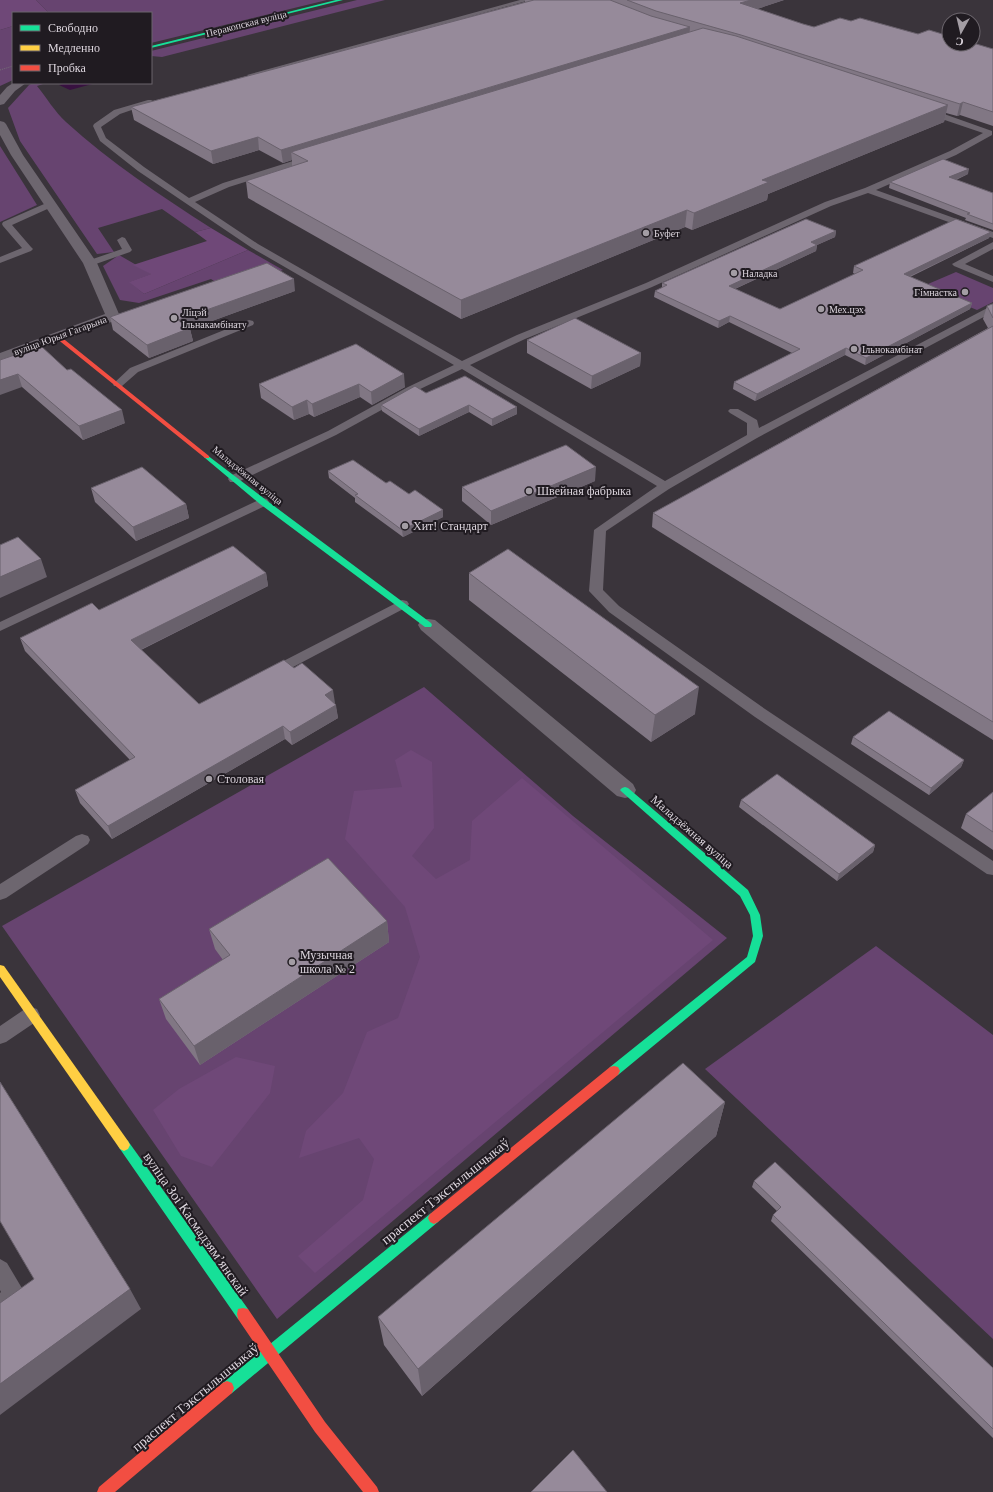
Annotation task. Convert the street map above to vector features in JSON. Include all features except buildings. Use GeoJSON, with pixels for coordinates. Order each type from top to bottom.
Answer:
{"type":"FeatureCollection","features":[{"type":"Feature","properties":{"kind":"street","name":"Перакопская вуліца"},"geometry":{"type":"LineString","coordinates":[[152,47],[341,0]]}},
{"type":"Feature","properties":{"kind":"street"},"geometry":{"type":"LineString","coordinates":[[0,102],[11,89],[19,84]]}},
{"type":"Feature","properties":{"kind":"street"},"geometry":{"type":"LineString","coordinates":[[0,124],[17,156],[51,204]]}},
{"type":"Feature","properties":{"kind":"street","name":"вуліца Юрыя Гагарына"},"geometry":{"type":"LineString","coordinates":[[0,358],[109,318],[112,314],[90,263],[51,204]]}},
{"type":"Feature","properties":{"kind":"street","name":"Маладзёжная вуліца"},"geometry":{"type":"LineString","coordinates":[[58,337],[263,502],[402,604],[428,625]]}},
{"type":"Feature","properties":{"kind":"street"},"geometry":{"type":"LineString","coordinates":[[428,625],[625,790]]}},
{"type":"Feature","properties":{"kind":"street","name":"Маладзёжная вуліца"},"geometry":{"type":"LineString","coordinates":[[625,790],[744,893]]}},
{"type":"Feature","properties":{"kind":"street","name":"праспект Тэкстыльшчыкаў"},"geometry":{"type":"LineString","coordinates":[[104,1492],[270,1352],[751,959],[758,936],[755,915],[744,893]]}},
{"type":"Feature","properties":{"kind":"street","name":"вуліца Зоі Касмадзямʼянскай"},"geometry":{"type":"LineString","coordinates":[[0,970],[270,1352],[320,1427],[372,1492]]}},
{"type":"Feature","properties":{"kind":"lane"},"geometry":{"type":"LineString","coordinates":[[246,77],[527,0]]}},
{"type":"Feature","properties":{"kind":"lane"},"geometry":{"type":"LineString","coordinates":[[162,99],[117,112],[97,126],[103,139],[141,169],[256,246],[665,486]]}},
{"type":"Feature","properties":{"kind":"lane"},"geometry":{"type":"LineString","coordinates":[[921,109],[991,134]]}},
{"type":"Feature","properties":{"kind":"lane"},"geometry":{"type":"LineString","coordinates":[[234,479],[332,433],[412,389],[521,337],[649,285],[828,204],[868,190],[953,153],[991,134]]}},
{"type":"Feature","properties":{"kind":"lane"},"geometry":{"type":"LineString","coordinates":[[189,201],[226,185],[323,155]]}},
{"type":"Feature","properties":{"kind":"lane"},"geometry":{"type":"LineString","coordinates":[[868,190],[993,235]]}},
{"type":"Feature","properties":{"kind":"lane"},"geometry":{"type":"LineString","coordinates":[[0,260],[28,249],[6,224],[51,204]]}},
{"type":"Feature","properties":{"kind":"lane"},"geometry":{"type":"LineString","coordinates":[[90,263],[127,250],[122,240]]}},
{"type":"Feature","properties":{"kind":"lane"},"geometry":{"type":"LineString","coordinates":[[993,245],[957,264],[993,279]]}},
{"type":"Feature","properties":{"kind":"lane"},"geometry":{"type":"LineString","coordinates":[[993,308],[753,436],[665,486],[600,530],[596,591],[614,609],[760,713],[993,869]]}},
{"type":"Feature","properties":{"kind":"lane"},"geometry":{"type":"LineString","coordinates":[[118,384],[134,370],[250,323]]}},
{"type":"Feature","properties":{"kind":"lane"},"geometry":{"type":"LineString","coordinates":[[734,412],[753,422],[753,436]]}},
{"type":"Feature","properties":{"kind":"lane"},"geometry":{"type":"LineString","coordinates":[[0,627],[263,502]]}},
{"type":"Feature","properties":{"kind":"lane"},"geometry":{"type":"LineString","coordinates":[[262,677],[402,604]]}},
{"type":"Feature","properties":{"kind":"lane"},"geometry":{"type":"LineString","coordinates":[[0,893],[82,840]]}},
{"type":"Feature","properties":{"kind":"lane"},"geometry":{"type":"LineString","coordinates":[[0,1036],[31,1015]]}},
{"type":"Feature","properties":{"kind":"lane"},"geometry":{"type":"LineString","coordinates":[[0,1270],[15,1295],[0,1307]]}},
{"type":"Feature","properties":{"kind":"path"},"geometry":{"type":"LineString","coordinates":[[0,70],[12,66]]}},
{"type":"Feature","properties":{"kind":"shaded area"},"geometry":{"type":"Polygon","coordinates":[[[0,0],[36,0],[48,12],[12,12],[12,26],[0,30],[0,0]]]}},
{"type":"Feature","properties":{"kind":"shaded area"},"geometry":{"type":"Polygon","coordinates":[[[36,0],[327,0],[152,43],[152,12],[48,12],[36,0]]]}},
{"type":"Feature","properties":{"kind":"shaded area"},"geometry":{"type":"Polygon","coordinates":[[[357,0],[385,0],[162,57],[152,56],[152,51],[357,0]]]}},
{"type":"Feature","properties":{"kind":"shaded area"},"geometry":{"type":"Polygon","coordinates":[[[12,26],[12,80],[0,86],[0,30],[12,26]]]}},
{"type":"Feature","properties":{"kind":"shaded area"},"geometry":{"type":"Polygon","coordinates":[[[43,84],[37,86],[62,118],[83,137],[118,165],[211,228],[195,232],[162,209],[98,228],[114,252],[97,254],[20,141],[8,108],[29,85],[43,84]]]}},
{"type":"Feature","properties":{"kind":"shaded area"},"geometry":{"type":"Polygon","coordinates":[[[63,84],[92,84],[70,90],[59,85],[63,84]]]}},
{"type":"Feature","properties":{"kind":"shaded area"},"geometry":{"type":"Polygon","coordinates":[[[0,146],[37,205],[0,222],[0,146]]]}},
{"type":"Feature","properties":{"kind":"shaded area"},"geometry":{"type":"Polygon","coordinates":[[[211,228],[248,250],[144,294],[129,282],[151,274],[133,265],[207,241],[195,232],[211,228]]]}},
{"type":"Feature","properties":{"kind":"shaded area"},"geometry":{"type":"Polygon","coordinates":[[[248,250],[283,270],[227,290],[211,279],[139,303],[120,300],[103,266],[119,255],[152,274],[130,282],[144,294],[248,250]]]}},
{"type":"Feature","properties":{"kind":"shaded area"},"geometry":{"type":"Polygon","coordinates":[[[956,272],[993,288],[993,302],[977,310],[921,287],[956,272]]]}},
{"type":"Feature","properties":{"kind":"shaded area"},"geometry":{"type":"Polygon","coordinates":[[[424,687],[573,816],[727,938],[277,1319],[2,926],[424,687]]]}},
{"type":"Feature","properties":{"kind":"shaded area"},"geometry":{"type":"Polygon","coordinates":[[[411,750],[432,762],[434,828],[412,856],[436,879],[470,860],[472,821],[522,778],[713,940],[315,1273],[298,1256],[363,1200],[374,1159],[359,1138],[299,1158],[306,1131],[343,1093],[367,1032],[398,1018],[420,957],[405,907],[345,839],[354,791],[402,787],[395,760],[411,750]]]}},
{"type":"Feature","properties":{"kind":"shaded area"},"geometry":{"type":"Polygon","coordinates":[[[876,946],[993,1035],[993,1339],[705,1069],[876,946]]]}},
{"type":"Feature","properties":{"kind":"shaded area"},"geometry":{"type":"Polygon","coordinates":[[[236,1057],[275,1066],[270,1093],[212,1167],[181,1156],[153,1110],[179,1089],[236,1057]]]}},
{"type":"Feature","properties":{"kind":"traffic: fast"},"geometry":{"type":"LineString","coordinates":[[152,47],[341,0]]}},
{"type":"Feature","properties":{"kind":"traffic: fast"},"geometry":{"type":"LineString","coordinates":[[207,457],[263,502],[428,625]]}},
{"type":"Feature","properties":{"kind":"traffic: fast"},"geometry":{"type":"LineString","coordinates":[[614,1071],[751,959],[758,936],[755,915],[744,893],[625,790]]}},
{"type":"Feature","properties":{"kind":"traffic: fast"},"geometry":{"type":"LineString","coordinates":[[124,1145],[243,1314]]}},
{"type":"Feature","properties":{"kind":"traffic: fast"},"geometry":{"type":"LineString","coordinates":[[227,1388],[434,1218]]}},
{"type":"Feature","properties":{"kind":"traffic: slow"},"geometry":{"type":"LineString","coordinates":[[0,969],[124,1145]]}},
{"type":"Feature","properties":{"kind":"traffic: jam"},"geometry":{"type":"LineString","coordinates":[[58,337],[207,457]]}},
{"type":"Feature","properties":{"kind":"traffic: jam"},"geometry":{"type":"LineString","coordinates":[[434,1218],[614,1071]]}},
{"type":"Feature","properties":{"kind":"traffic: jam"},"geometry":{"type":"LineString","coordinates":[[243,1314],[320,1427],[372,1492]]}},
{"type":"Feature","properties":{"kind":"traffic: jam"},"geometry":{"type":"LineString","coordinates":[[104,1492],[227,1388]]}},
{"type":"Feature","properties":{"kind":"place","name":"Буфет"},"geometry":{"type":"Point","coordinates":[646,233]}},
{"type":"Feature","properties":{"kind":"place","name":"Наладка"},"geometry":{"type":"Point","coordinates":[734,273]}},
{"type":"Feature","properties":{"kind":"place","name":"Гімнастка"},"geometry":{"type":"Point","coordinates":[965,292]}},
{"type":"Feature","properties":{"kind":"place","name":"Мех.цэх"},"geometry":{"type":"Point","coordinates":[821,309]}},
{"type":"Feature","properties":{"kind":"place","name":"Ліцэй Ільнакамбінату"},"geometry":{"type":"Point","coordinates":[174,318]}},
{"type":"Feature","properties":{"kind":"place","name":"Ільнокамбінат"},"geometry":{"type":"Point","coordinates":[854,349]}},
{"type":"Feature","properties":{"kind":"place","name":"Швейная фабрыка"},"geometry":{"type":"Point","coordinates":[529,491]}},
{"type":"Feature","properties":{"kind":"place","name":"Хит! Стандарт"},"geometry":{"type":"Point","coordinates":[405,526]}},
{"type":"Feature","properties":{"kind":"place","name":"Столовая"},"geometry":{"type":"Point","coordinates":[209,779]}},
{"type":"Feature","properties":{"kind":"place","name":"Музычная школа № 2"},"geometry":{"type":"Point","coordinates":[292,962]}}]}
